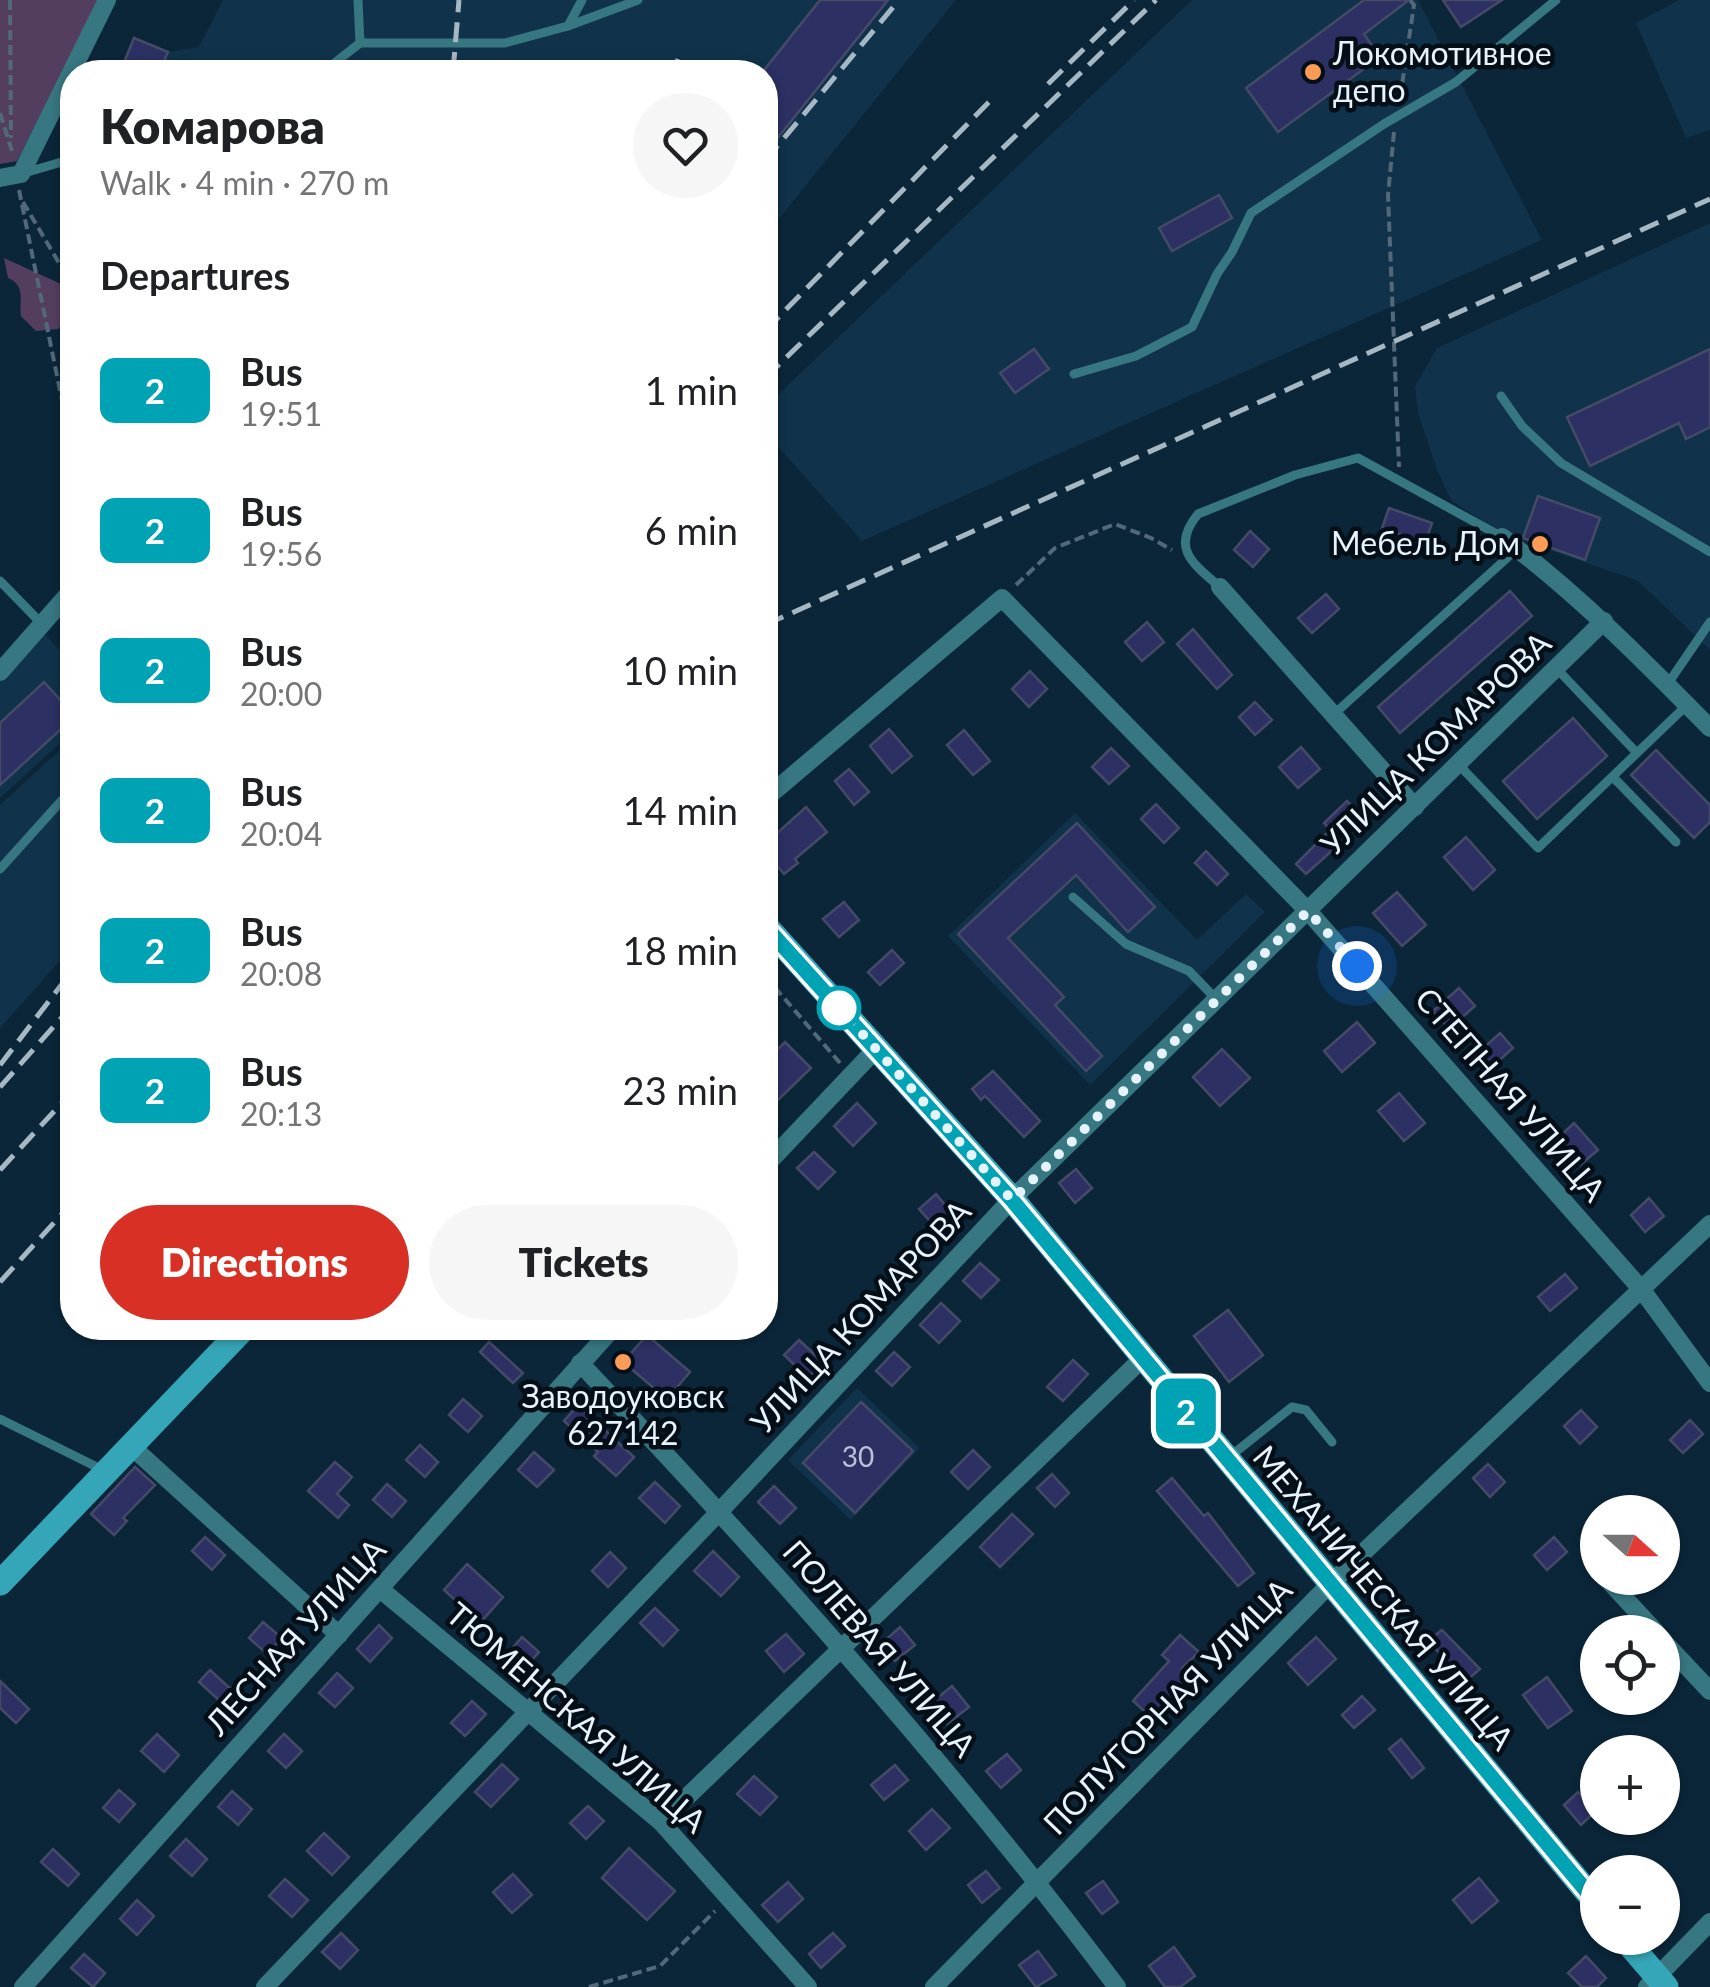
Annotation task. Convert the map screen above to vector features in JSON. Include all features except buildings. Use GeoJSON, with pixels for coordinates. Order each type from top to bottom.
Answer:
{"type":"FeatureCollection","features":[{"type":"Feature","properties":{"kind":"street"},"geometry":{"type":"LineString","coordinates":[[75,60],[107,0]]}},
{"type":"Feature","properties":{"kind":"street"},"geometry":{"type":"LineString","coordinates":[[12,176],[60,87]]}},
{"type":"Feature","properties":{"kind":"street"},"geometry":{"type":"LineString","coordinates":[[1510,543],[1604,621],[1710,728]]}},
{"type":"Feature","properties":{"kind":"street"},"geometry":{"type":"LineString","coordinates":[[1220,587],[1415,807]]}},
{"type":"Feature","properties":{"kind":"street"},"geometry":{"type":"LineString","coordinates":[[778,788],[1002,598]]}},
{"type":"Feature","properties":{"kind":"street","name":"СТЕПНАЯ УЛИЦА"},"geometry":{"type":"LineString","coordinates":[[1002,598],[1308,911],[1642,1290],[1710,1383]]}},
{"type":"Feature","properties":{"kind":"street"},"geometry":{"type":"LineString","coordinates":[[0,672],[60,604]]}},
{"type":"Feature","properties":{"kind":"street","name":"УЛИЦА КОМАРОВА"},"geometry":{"type":"LineString","coordinates":[[265,1987],[720,1512],[1012,1200],[1604,621]]}},
{"type":"Feature","properties":{"kind":"street","name":"МЕХАНИЧЕСКАЯ УЛИЦА"},"geometry":{"type":"LineString","coordinates":[[778,940],[1012,1200],[1580,1884]]}},
{"type":"Feature","properties":{"kind":"street"},"geometry":{"type":"LineString","coordinates":[[778,1152],[876,1049]]}},
{"type":"Feature","properties":{"kind":"street","name":"ПОЛУГОРНАЯ УЛИЦА"},"geometry":{"type":"LineString","coordinates":[[934,1987],[1329,1585],[1710,1224]]}},
{"type":"Feature","properties":{"kind":"street"},"geometry":{"type":"LineString","coordinates":[[0,1583],[233,1340]]}},
{"type":"Feature","properties":{"kind":"street","name":"ЛЕСНАЯ УЛИЦА"},"geometry":{"type":"LineString","coordinates":[[23,1987],[602,1340]]}},
{"type":"Feature","properties":{"kind":"street"},"geometry":{"type":"LineString","coordinates":[[661,1822],[1143,1358]]}},
{"type":"Feature","properties":{"kind":"street","name":"ПОЛЕВАЯ УЛИЦА"},"geometry":{"type":"LineString","coordinates":[[580,1362],[843,1648],[1039,1882],[1117,1987]]}},
{"type":"Feature","properties":{"kind":"street"},"geometry":{"type":"LineString","coordinates":[[131,1446],[338,1635]]}},
{"type":"Feature","properties":{"kind":"street","name":"ТЮМЕНСКАЯ УЛИЦА"},"geometry":{"type":"LineString","coordinates":[[380,1589],[661,1822],[808,1987]]}},
{"type":"Feature","properties":{"kind":"street"},"geometry":{"type":"LineString","coordinates":[[1621,1595],[1640,1615]]}},
{"type":"Feature","properties":{"kind":"street"},"geometry":{"type":"LineString","coordinates":[[1680,1659],[1710,1691]]}},
{"type":"Feature","properties":{"kind":"street"},"geometry":{"type":"LineString","coordinates":[[1636,1955],[1657,1984],[1710,1922]]}},
{"type":"Feature","properties":{"kind":"lane"},"geometry":{"type":"LineString","coordinates":[[358,0],[360,43]]}},
{"type":"Feature","properties":{"kind":"lane"},"geometry":{"type":"LineString","coordinates":[[568,26],[582,0]]}},
{"type":"Feature","properties":{"kind":"lane"},"geometry":{"type":"LineString","coordinates":[[338,60],[360,43],[505,43],[568,26],[638,0]]}},
{"type":"Feature","properties":{"kind":"lane"},"geometry":{"type":"LineString","coordinates":[[1074,374],[1136,356],[1192,327],[1251,213],[1456,82],[1556,0]]}},
{"type":"Feature","properties":{"kind":"lane"},"geometry":{"type":"LineString","coordinates":[[12,176],[60,163]]}},
{"type":"Feature","properties":{"kind":"lane"},"geometry":{"type":"LineString","coordinates":[[1501,396],[1522,426],[1561,463],[1710,552]]}},
{"type":"Feature","properties":{"kind":"lane"},"geometry":{"type":"LineString","coordinates":[[1220,587],[1189,560],[1185,542],[1188,526],[1198,514],[1296,475],[1358,458],[1510,543],[1333,714]]}},
{"type":"Feature","properties":{"kind":"lane"},"geometry":{"type":"LineString","coordinates":[[0,580],[42,624]]}},
{"type":"Feature","properties":{"kind":"lane"},"geometry":{"type":"LineString","coordinates":[[1667,684],[1710,622]]}},
{"type":"Feature","properties":{"kind":"lane"},"geometry":{"type":"LineString","coordinates":[[1556,668],[1638,754]]}},
{"type":"Feature","properties":{"kind":"lane"},"geometry":{"type":"LineString","coordinates":[[1458,764],[1538,848],[1688,706]]}},
{"type":"Feature","properties":{"kind":"lane"},"geometry":{"type":"LineString","coordinates":[[1613,777],[1676,842]]}},
{"type":"Feature","properties":{"kind":"lane"},"geometry":{"type":"LineString","coordinates":[[0,869],[60,803]]}},
{"type":"Feature","properties":{"kind":"lane"},"geometry":{"type":"LineString","coordinates":[[1073,897],[1126,944],[1188,971],[1218,1000]]}},
{"type":"Feature","properties":{"kind":"lane"},"geometry":{"type":"LineString","coordinates":[[1226,1460],[1292,1407],[1306,1410],[1332,1442]]}},
{"type":"Feature","properties":{"kind":"lane"},"geometry":{"type":"LineString","coordinates":[[0,1419],[106,1472]]}},
{"type":"Feature","properties":{"kind":"path"},"geometry":{"type":"LineString","coordinates":[[10,0],[12,176],[60,265]]}},
{"type":"Feature","properties":{"kind":"path"},"geometry":{"type":"LineString","coordinates":[[1400,481],[1388,195],[1396,117],[1408,61],[1414,5],[1410,0]]}},
{"type":"Feature","properties":{"kind":"path"},"geometry":{"type":"LineString","coordinates":[[0,113],[12,146]]}},
{"type":"Feature","properties":{"kind":"path"},"geometry":{"type":"LineString","coordinates":[[0,144],[12,146]]}},
{"type":"Feature","properties":{"kind":"path"},"geometry":{"type":"LineString","coordinates":[[21,198],[60,390]]}},
{"type":"Feature","properties":{"kind":"path"},"geometry":{"type":"LineString","coordinates":[[1002,598],[1054,548],[1115,524],[1151,538],[1189,560]]}},
{"type":"Feature","properties":{"kind":"path"},"geometry":{"type":"LineString","coordinates":[[778,991],[851,1075]]}},
{"type":"Feature","properties":{"kind":"path"},"geometry":{"type":"LineString","coordinates":[[589,1987],[660,1966],[729,1898]]}},
{"type":"Feature","properties":{"kind":"shaded area"},"geometry":{"type":"Polygon","coordinates":[[[0,0],[99,0],[68,60],[60,60],[60,77],[17,161],[0,164],[0,0]]]}},
{"type":"Feature","properties":{"kind":"shaded area"},"geometry":{"type":"Polygon","coordinates":[[[223,0],[956,0],[778,220],[778,60],[164,60],[168,52],[199,47],[223,0]]]}},
{"type":"Feature","properties":{"kind":"shaded area"},"geometry":{"type":"Polygon","coordinates":[[[1192,0],[1418,0],[1542,240],[862,541],[778,447],[778,395],[1192,0]]]}},
{"type":"Feature","properties":{"kind":"shaded area"},"geometry":{"type":"Polygon","coordinates":[[[1679,0],[1710,0],[1710,130],[1686,138],[1636,23],[1679,0]]]}},
{"type":"Feature","properties":{"kind":"shaded area"},"geometry":{"type":"Polygon","coordinates":[[[1710,223],[1710,650],[1638,581],[1498,532],[1451,500],[1418,413],[1415,386],[1437,348],[1710,223]]]}},
{"type":"Feature","properties":{"kind":"shaded area"},"geometry":{"type":"Polygon","coordinates":[[[4,258],[60,284],[58,329],[36,331],[21,316],[19,289],[8,278],[4,258]]]}},
{"type":"Feature","properties":{"kind":"shaded area"},"geometry":{"type":"Polygon","coordinates":[[[44,633],[60,651],[60,743],[0,798],[0,682],[44,633]]]}},
{"type":"Feature","properties":{"kind":"shaded area"},"geometry":{"type":"Polygon","coordinates":[[[60,750],[60,960],[0,1028],[0,805],[60,750]]]}},
{"type":"Feature","properties":{"kind":"shaded area"},"geometry":{"type":"Polygon","coordinates":[[[1075,813],[1197,940],[1246,894],[1265,912],[1090,1085],[948,936],[1075,813]]]}},
{"type":"Feature","properties":{"kind":"shaded area"},"geometry":{"type":"Polygon","coordinates":[[[857,1388],[920,1448],[851,1520],[788,1460],[857,1388]]]}},
{"type":"Feature","properties":{"kind":"railway"},"geometry":{"type":"LineString","coordinates":[[454,60],[459,0]]}},
{"type":"Feature","properties":{"kind":"railway"},"geometry":{"type":"LineString","coordinates":[[778,145],[899,0]]}},
{"type":"Feature","properties":{"kind":"railway"},"geometry":{"type":"LineString","coordinates":[[1048,84],[1134,0]]}},
{"type":"Feature","properties":{"kind":"railway"},"geometry":{"type":"LineString","coordinates":[[778,365],[1156,0]]}},
{"type":"Feature","properties":{"kind":"railway"},"geometry":{"type":"LineString","coordinates":[[778,318],[989,102]]}},
{"type":"Feature","properties":{"kind":"railway"},"geometry":{"type":"LineString","coordinates":[[778,619],[1710,199]]}},
{"type":"Feature","properties":{"kind":"railway"},"geometry":{"type":"LineString","coordinates":[[0,1065],[60,987]]}},
{"type":"Feature","properties":{"kind":"railway"},"geometry":{"type":"LineString","coordinates":[[0,1087],[60,1020]]}},
{"type":"Feature","properties":{"kind":"railway"},"geometry":{"type":"LineString","coordinates":[[0,1170],[60,1105]]}},
{"type":"Feature","properties":{"kind":"railway"},"geometry":{"type":"LineString","coordinates":[[0,1282],[60,1216]]}},
{"type":"Feature","properties":{"kind":"bus line","name":"2"},"geometry":{"type":"LineString","coordinates":[[778,940],[1012,1200],[1580,1884]]}},
{"type":"Feature","properties":{"kind":"place","name":"Локомотивное депо"},"geometry":{"type":"Point","coordinates":[1313,72]}},
{"type":"Feature","properties":{"kind":"place","name":"Мебель Дом"},"geometry":{"type":"Point","coordinates":[1540,544]}},
{"type":"Feature","properties":{"kind":"place","name":"Заводоуковск 627142"},"geometry":{"type":"Point","coordinates":[623,1362]}},
{"type":"Feature","properties":{"kind":"route"},"geometry":{"type":"LineString","coordinates":[[839,1008],[1012,1200],[1308,911],[1357,966]]}}]}
